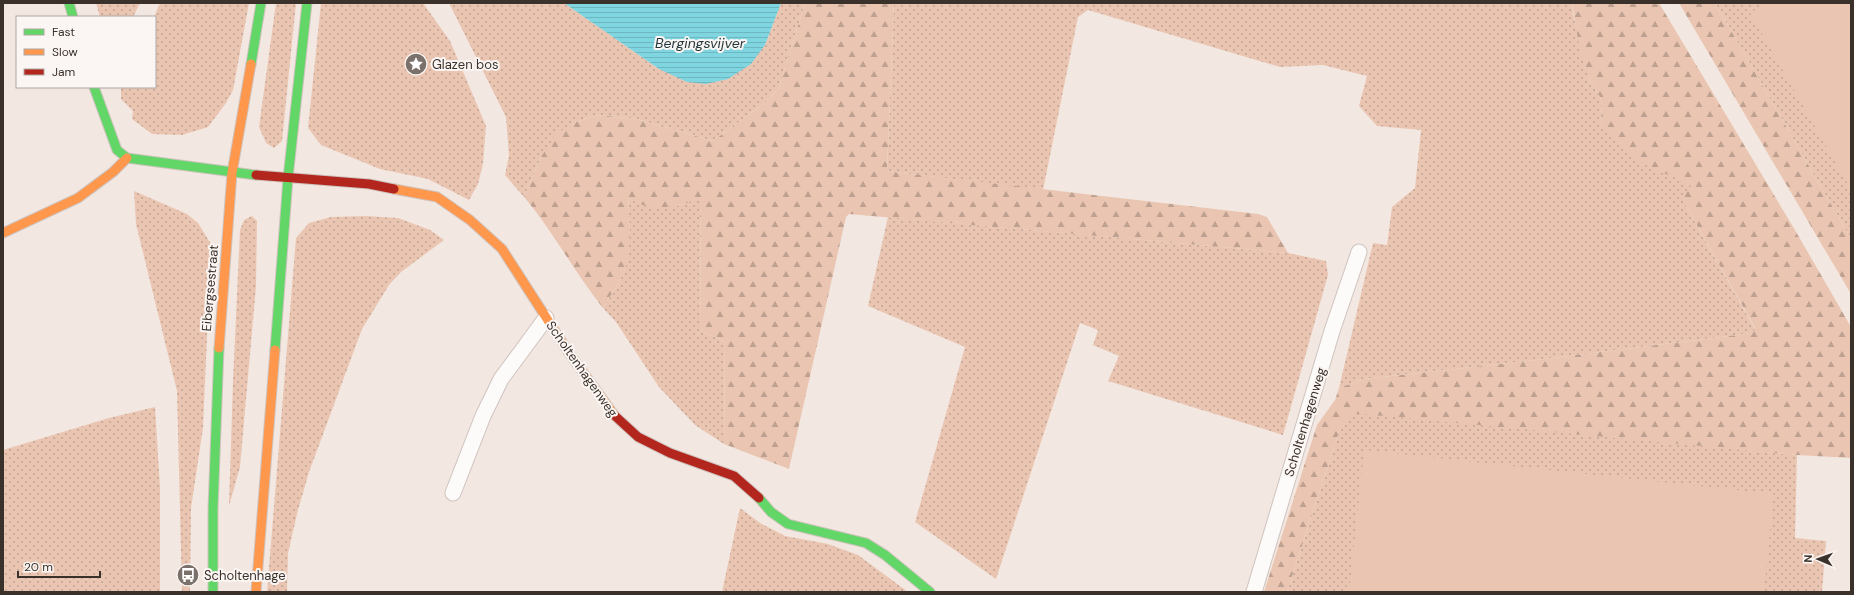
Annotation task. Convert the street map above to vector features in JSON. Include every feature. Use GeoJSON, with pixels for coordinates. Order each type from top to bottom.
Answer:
{"type":"FeatureCollection","features":[{"type":"Feature","properties":{"kind":"main road"},"geometry":{"type":"LineString","coordinates":[[69,3],[73,16]]}},
{"type":"Feature","properties":{"kind":"main road","name":"Eibergsestraat"},"geometry":{"type":"LineString","coordinates":[[213,592],[213,509],[218,357],[232,173],[261,3]]}},
{"type":"Feature","properties":{"kind":"main road"},"geometry":{"type":"LineString","coordinates":[[256,592],[288,178],[308,3]]}},
{"type":"Feature","properties":{"kind":"main road"},"geometry":{"type":"LineString","coordinates":[[94,88],[106,123],[118,150],[127,158],[232,173]]}},
{"type":"Feature","properties":{"kind":"main road"},"geometry":{"type":"LineString","coordinates":[[3,233],[78,198],[114,172],[127,158]]}},
{"type":"Feature","properties":{"kind":"main road","name":"Scholtenhagenweg"},"geometry":{"type":"LineString","coordinates":[[232,173],[369,184],[437,197],[470,220],[502,249],[569,354],[618,420],[638,437],[670,453],[734,476],[753,492],[771,512],[788,524],[866,543],[885,555],[911,578],[930,592]]}},
{"type":"Feature","properties":{"kind":"lane","name":"Scholtenhagenweg"},"geometry":{"type":"LineString","coordinates":[[1254,592],[1332,331],[1359,252]]}},
{"type":"Feature","properties":{"kind":"lane"},"geometry":{"type":"LineString","coordinates":[[453,493],[483,416],[501,379],[546,318]]}},
{"type":"Feature","properties":{"kind":"green space"},"geometry":{"type":"Polygon","coordinates":[[[96,3],[140,3],[134,16],[100,16],[96,3]]]}},
{"type":"Feature","properties":{"kind":"green space"},"geometry":{"type":"Polygon","coordinates":[[[160,3],[249,3],[233,90],[226,103],[208,127],[182,135],[152,134],[132,119],[133,111],[121,99],[121,88],[156,88],[156,16],[154,16],[160,3]]]}},
{"type":"Feature","properties":{"kind":"green space"},"geometry":{"type":"Polygon","coordinates":[[[276,3],[296,3],[282,141],[274,148],[266,143],[259,127],[276,3]]]}},
{"type":"Feature","properties":{"kind":"green space"},"geometry":{"type":"Polygon","coordinates":[[[321,3],[423,3],[450,41],[486,126],[483,164],[478,184],[469,200],[428,179],[380,169],[321,145],[308,128],[321,3]]]}},
{"type":"Feature","properties":{"kind":"green space"},"geometry":{"type":"Polygon","coordinates":[[[449,3],[564,3],[659,69],[765,45],[781,3],[805,3],[779,87],[766,102],[713,141],[637,119],[597,115],[573,123],[541,157],[524,197],[505,175],[509,155],[506,117],[449,3]]]}},
{"type":"Feature","properties":{"kind":"green space"},"geometry":{"type":"Polygon","coordinates":[[[805,3],[894,3],[887,170],[1258,214],[1267,217],[1288,253],[849,214],[846,217],[789,469],[724,444],[725,343],[723,340],[701,330],[700,198],[678,206],[650,208],[628,199],[630,227],[629,248],[625,268],[620,280],[603,308],[582,280],[535,210],[524,197],[541,157],[556,134],[573,123],[597,115],[637,119],[713,141],[766,102],[779,87],[805,3]]]}},
{"type":"Feature","properties":{"kind":"green space"},"geometry":{"type":"Polygon","coordinates":[[[894,3],[1572,3],[1573,14],[1589,79],[1602,100],[1601,126],[1692,186],[1686,206],[1755,329],[1753,333],[1528,361],[1364,379],[1339,388],[1373,243],[1387,245],[1392,207],[1415,188],[1421,130],[1377,126],[1359,106],[1367,76],[1323,65],[1280,67],[1088,10],[1078,17],[1043,190],[894,172],[887,170],[894,3]]]}},
{"type":"Feature","properties":{"kind":"green space"},"geometry":{"type":"Polygon","coordinates":[[[1572,3],[1659,3],[1795,230],[1851,327],[1851,458],[1797,455],[1352,413],[1339,432],[1287,592],[1264,592],[1317,425],[1335,400],[1339,388],[1364,379],[1528,361],[1753,333],[1755,328],[1686,206],[1685,195],[1691,186],[1640,162],[1601,126],[1602,100],[1589,79],[1580,52],[1572,3]]]}},
{"type":"Feature","properties":{"kind":"green space"},"geometry":{"type":"Polygon","coordinates":[[[1679,3],[1715,3],[1851,239],[1851,294],[1679,3]]]}},
{"type":"Feature","properties":{"kind":"green space"},"geometry":{"type":"Polygon","coordinates":[[[1715,3],[1851,3],[1851,239],[1715,3]]]}},
{"type":"Feature","properties":{"kind":"green space"},"geometry":{"type":"Polygon","coordinates":[[[1767,3],[1851,3],[1851,190],[1750,13],[1767,3]]]}},
{"type":"Feature","properties":{"kind":"green space"},"geometry":{"type":"Polygon","coordinates":[[[134,191],[187,214],[198,223],[211,244],[203,428],[191,508],[190,592],[182,592],[177,391],[136,224],[134,191]]]}},
{"type":"Feature","properties":{"kind":"green space"},"geometry":{"type":"Polygon","coordinates":[[[700,197],[701,330],[723,340],[725,343],[724,444],[695,425],[659,387],[616,322],[603,308],[620,280],[625,268],[629,238],[628,199],[678,206],[700,197]]]}},
{"type":"Feature","properties":{"kind":"green space"},"geometry":{"type":"Polygon","coordinates":[[[252,216],[257,221],[256,286],[240,467],[229,506],[240,230],[244,220],[252,216]]]}},
{"type":"Feature","properties":{"kind":"green space"},"geometry":{"type":"Polygon","coordinates":[[[366,216],[398,218],[430,230],[444,240],[401,272],[389,285],[362,329],[309,472],[298,510],[288,553],[287,592],[267,592],[296,238],[309,223],[331,217],[366,216]]]}},
{"type":"Feature","properties":{"kind":"green space"},"geometry":{"type":"Polygon","coordinates":[[[888,217],[1288,253],[1326,261],[1328,275],[1283,435],[1108,381],[1119,356],[1093,345],[1098,330],[1080,323],[996,579],[915,522],[965,347],[868,306],[888,217]]]}},
{"type":"Feature","properties":{"kind":"green space"},"geometry":{"type":"Polygon","coordinates":[[[155,407],[160,488],[160,592],[3,592],[3,450],[109,418],[155,407]]]}},
{"type":"Feature","properties":{"kind":"green space"},"geometry":{"type":"Polygon","coordinates":[[[1352,412],[1797,455],[1795,538],[1826,541],[1822,592],[1287,592],[1339,432],[1352,412]]]}},
{"type":"Feature","properties":{"kind":"green space"},"geometry":{"type":"Polygon","coordinates":[[[1364,450],[1774,494],[1764,592],[1349,592],[1364,450]]]}},
{"type":"Feature","properties":{"kind":"green space"},"geometry":{"type":"Polygon","coordinates":[[[740,508],[760,523],[785,536],[828,544],[858,555],[908,592],[722,592],[740,508]]]}},
{"type":"Feature","properties":{"kind":"water","name":"Bergingsvijver"},"geometry":{"type":"Polygon","coordinates":[[[564,3],[781,3],[765,45],[751,64],[728,79],[706,84],[687,82],[659,69],[564,3]]]}},
{"type":"Feature","properties":{"kind":"traffic: fast"},"geometry":{"type":"LineString","coordinates":[[69,3],[73,16]]}},
{"type":"Feature","properties":{"kind":"traffic: fast"},"geometry":{"type":"LineString","coordinates":[[251,64],[261,3]]}},
{"type":"Feature","properties":{"kind":"traffic: fast"},"geometry":{"type":"LineString","coordinates":[[275,350],[288,178],[307,3]]}},
{"type":"Feature","properties":{"kind":"traffic: fast"},"geometry":{"type":"LineString","coordinates":[[94,88],[117,150],[127,158],[256,175]]}},
{"type":"Feature","properties":{"kind":"traffic: fast"},"geometry":{"type":"LineString","coordinates":[[213,592],[213,509],[219,348]]}},
{"type":"Feature","properties":{"kind":"traffic: fast"},"geometry":{"type":"LineString","coordinates":[[759,498],[771,512],[788,524],[866,543],[885,555],[930,592]]}},
{"type":"Feature","properties":{"kind":"traffic: slow"},"geometry":{"type":"LineString","coordinates":[[219,348],[232,173],[251,64]]}},
{"type":"Feature","properties":{"kind":"traffic: slow"},"geometry":{"type":"LineString","coordinates":[[3,233],[78,198],[113,172],[127,158]]}},
{"type":"Feature","properties":{"kind":"traffic: slow"},"geometry":{"type":"LineString","coordinates":[[394,189],[437,197],[470,220],[502,249],[569,353],[614,415]]}},
{"type":"Feature","properties":{"kind":"traffic: slow"},"geometry":{"type":"LineString","coordinates":[[256,592],[275,350]]}},
{"type":"Feature","properties":{"kind":"traffic: jam"},"geometry":{"type":"LineString","coordinates":[[256,175],[369,184],[394,189]]}},
{"type":"Feature","properties":{"kind":"traffic: jam"},"geometry":{"type":"LineString","coordinates":[[614,415],[638,437],[670,453],[734,476],[759,498]]}},
{"type":"Feature","properties":{"kind":"place","name":"Glazen bos"},"geometry":{"type":"Point","coordinates":[416,64]}},
{"type":"Feature","properties":{"kind":"place","name":"Scholtenhage"},"geometry":{"type":"Point","coordinates":[188,575]}}]}
